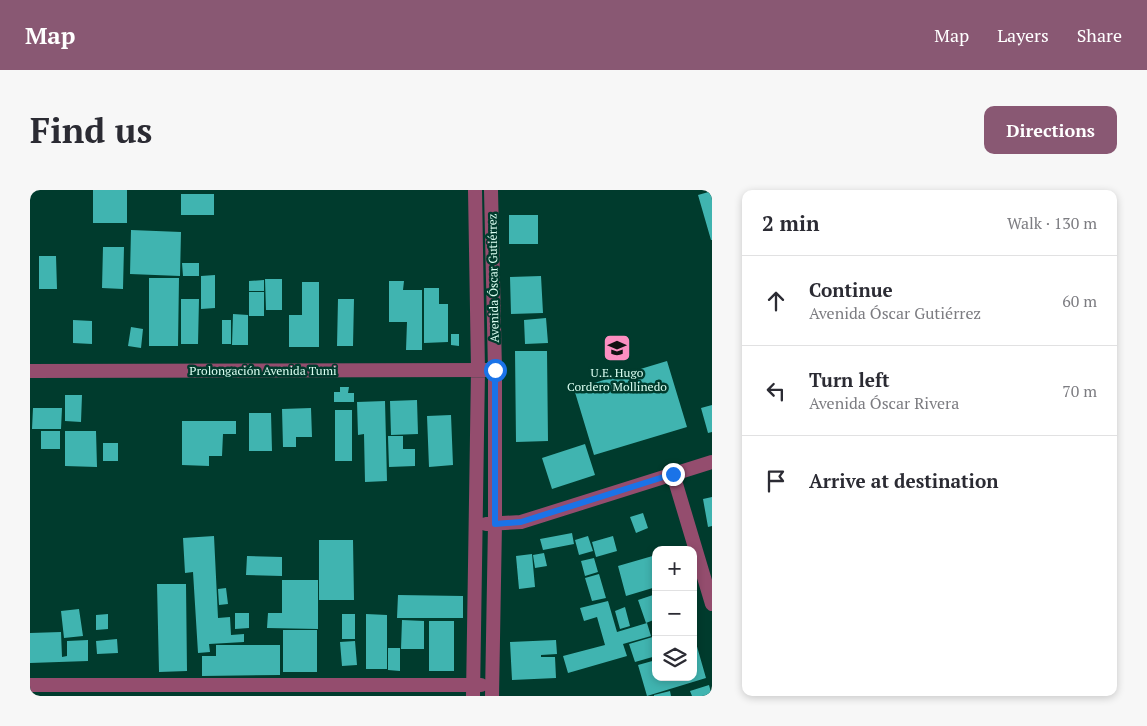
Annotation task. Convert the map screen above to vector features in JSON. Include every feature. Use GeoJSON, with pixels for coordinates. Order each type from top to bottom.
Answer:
{"type":"FeatureCollection","features":[{"type":"Feature","properties":{"kind":"street","name":"Avenida Óscar Gutiérrez"},"geometry":{"type":"LineString","coordinates":[[473,691],[478,370],[475,190]]}},
{"type":"Feature","properties":{"kind":"street","name":"Avenida Óscar Gutiérrez"},"geometry":{"type":"LineString","coordinates":[[491,190],[495,370],[492,690]]}},
{"type":"Feature","properties":{"kind":"street","name":"Prolongación Avenida Tumi"},"geometry":{"type":"LineString","coordinates":[[30,371],[495,370]]}},
{"type":"Feature","properties":{"kind":"street"},"geometry":{"type":"LineString","coordinates":[[476,524],[521,522],[712,462]]}},
{"type":"Feature","properties":{"kind":"street"},"geometry":{"type":"LineString","coordinates":[[673,474],[712,604]]}},
{"type":"Feature","properties":{"kind":"street"},"geometry":{"type":"LineString","coordinates":[[30,685],[492,690]]}},
{"type":"Feature","properties":{"kind":"building"},"geometry":{"type":"Polygon","coordinates":[[[93,190],[127,190],[127,223],[93,223],[93,190]]]}},
{"type":"Feature","properties":{"kind":"building"},"geometry":{"type":"Polygon","coordinates":[[[712,191],[712,240],[711,240],[698,195],[712,191]]]}},
{"type":"Feature","properties":{"kind":"building"},"geometry":{"type":"Polygon","coordinates":[[[181,194],[214,194],[214,215],[181,215],[181,194]]]}},
{"type":"Feature","properties":{"kind":"building"},"geometry":{"type":"Polygon","coordinates":[[[509,215],[538,215],[538,244],[509,244],[509,215]]]}},
{"type":"Feature","properties":{"kind":"building"},"geometry":{"type":"Polygon","coordinates":[[[131,230],[181,232],[180,276],[130,274],[131,230]]]}},
{"type":"Feature","properties":{"kind":"building"},"geometry":{"type":"Polygon","coordinates":[[[103,247],[124,247],[123,289],[102,288],[103,247]]]}},
{"type":"Feature","properties":{"kind":"building"},"geometry":{"type":"Polygon","coordinates":[[[39,256],[56,256],[57,289],[39,289],[39,256]]]}},
{"type":"Feature","properties":{"kind":"building"},"geometry":{"type":"Polygon","coordinates":[[[182,263],[199,263],[199,276],[183,276],[182,263]]]}},
{"type":"Feature","properties":{"kind":"building"},"geometry":{"type":"Polygon","coordinates":[[[215,275],[215,308],[201,309],[201,276],[215,275]]]}},
{"type":"Feature","properties":{"kind":"building"},"geometry":{"type":"Polygon","coordinates":[[[541,276],[543,313],[511,314],[510,277],[541,276]]]}},
{"type":"Feature","properties":{"kind":"building"},"geometry":{"type":"Polygon","coordinates":[[[149,278],[179,278],[178,346],[149,346],[149,278]]]}},
{"type":"Feature","properties":{"kind":"building"},"geometry":{"type":"Polygon","coordinates":[[[265,279],[282,279],[282,310],[266,310],[265,279]]]}},
{"type":"Feature","properties":{"kind":"building"},"geometry":{"type":"Polygon","coordinates":[[[264,280],[264,291],[249,291],[249,281],[264,280]]]}},
{"type":"Feature","properties":{"kind":"building"},"geometry":{"type":"Polygon","coordinates":[[[389,281],[404,281],[403,290],[422,290],[422,350],[406,350],[407,322],[389,322],[389,281]]]}},
{"type":"Feature","properties":{"kind":"building"},"geometry":{"type":"Polygon","coordinates":[[[302,282],[319,282],[319,347],[289,347],[289,315],[302,315],[302,282]]]}},
{"type":"Feature","properties":{"kind":"building"},"geometry":{"type":"Polygon","coordinates":[[[424,288],[439,288],[439,304],[448,304],[448,342],[424,343],[424,288]]]}},
{"type":"Feature","properties":{"kind":"building"},"geometry":{"type":"Polygon","coordinates":[[[249,292],[264,292],[264,316],[249,316],[249,292]]]}},
{"type":"Feature","properties":{"kind":"building"},"geometry":{"type":"Polygon","coordinates":[[[181,299],[199,299],[198,344],[181,344],[181,299]]]}},
{"type":"Feature","properties":{"kind":"building"},"geometry":{"type":"Polygon","coordinates":[[[338,299],[354,299],[353,346],[337,346],[338,299]]]}},
{"type":"Feature","properties":{"kind":"building"},"geometry":{"type":"Polygon","coordinates":[[[233,314],[248,315],[248,345],[232,345],[233,314]]]}},
{"type":"Feature","properties":{"kind":"building"},"geometry":{"type":"Polygon","coordinates":[[[546,318],[548,343],[525,344],[524,320],[546,318]]]}},
{"type":"Feature","properties":{"kind":"building"},"geometry":{"type":"Polygon","coordinates":[[[73,320],[92,321],[92,344],[73,343],[73,320]]]}},
{"type":"Feature","properties":{"kind":"building"},"geometry":{"type":"Polygon","coordinates":[[[222,320],[231,320],[231,344],[222,344],[222,320]]]}},
{"type":"Feature","properties":{"kind":"building"},"geometry":{"type":"Polygon","coordinates":[[[131,327],[143,329],[141,348],[128,346],[131,327]]]}},
{"type":"Feature","properties":{"kind":"building"},"geometry":{"type":"Polygon","coordinates":[[[451,334],[459,334],[459,346],[451,345],[451,334]]]}},
{"type":"Feature","properties":{"kind":"building"},"geometry":{"type":"Polygon","coordinates":[[[515,351],[547,351],[548,441],[516,442],[515,351]]]}},
{"type":"Feature","properties":{"kind":"building"},"geometry":{"type":"Polygon","coordinates":[[[667,361],[687,427],[594,455],[574,389],[667,361]]]}},
{"type":"Feature","properties":{"kind":"building"},"geometry":{"type":"Polygon","coordinates":[[[340,387],[349,387],[348,393],[354,393],[354,402],[334,402],[334,392],[340,392],[340,387]]]}},
{"type":"Feature","properties":{"kind":"building"},"geometry":{"type":"Polygon","coordinates":[[[65,395],[82,395],[81,422],[65,421],[65,395]]]}},
{"type":"Feature","properties":{"kind":"building"},"geometry":{"type":"Polygon","coordinates":[[[417,400],[418,434],[391,435],[390,401],[417,400]]]}},
{"type":"Feature","properties":{"kind":"building"},"geometry":{"type":"Polygon","coordinates":[[[385,401],[387,481],[365,482],[364,434],[358,435],[357,402],[385,401]]]}},
{"type":"Feature","properties":{"kind":"building"},"geometry":{"type":"Polygon","coordinates":[[[712,405],[712,432],[708,433],[701,408],[712,405]]]}},
{"type":"Feature","properties":{"kind":"building"},"geometry":{"type":"Polygon","coordinates":[[[33,408],[62,408],[61,429],[32,429],[33,408]]]}},
{"type":"Feature","properties":{"kind":"building"},"geometry":{"type":"Polygon","coordinates":[[[311,408],[312,437],[296,437],[296,447],[283,447],[282,409],[311,408]]]}},
{"type":"Feature","properties":{"kind":"building"},"geometry":{"type":"Polygon","coordinates":[[[335,410],[352,410],[352,461],[335,461],[335,410]]]}},
{"type":"Feature","properties":{"kind":"building"},"geometry":{"type":"Polygon","coordinates":[[[249,413],[271,413],[272,451],[249,451],[249,413]]]}},
{"type":"Feature","properties":{"kind":"building"},"geometry":{"type":"Polygon","coordinates":[[[451,415],[453,465],[429,467],[427,416],[451,415]]]}},
{"type":"Feature","properties":{"kind":"building"},"geometry":{"type":"Polygon","coordinates":[[[182,421],[236,421],[236,434],[223,434],[222,456],[209,456],[209,466],[182,465],[182,421]]]}},
{"type":"Feature","properties":{"kind":"building"},"geometry":{"type":"Polygon","coordinates":[[[41,431],[60,431],[60,449],[41,449],[41,431]]]}},
{"type":"Feature","properties":{"kind":"building"},"geometry":{"type":"Polygon","coordinates":[[[65,431],[96,431],[97,467],[65,466],[65,431]]]}},
{"type":"Feature","properties":{"kind":"building"},"geometry":{"type":"Polygon","coordinates":[[[388,436],[403,436],[403,449],[415,449],[415,466],[389,467],[388,436]]]}},
{"type":"Feature","properties":{"kind":"building"},"geometry":{"type":"Polygon","coordinates":[[[103,443],[118,443],[118,461],[103,461],[103,443]]]}},
{"type":"Feature","properties":{"kind":"building"},"geometry":{"type":"Polygon","coordinates":[[[585,444],[595,475],[552,489],[542,458],[585,444]]]}},
{"type":"Feature","properties":{"kind":"building"},"geometry":{"type":"Polygon","coordinates":[[[712,497],[712,526],[708,527],[703,499],[712,497]]]}},
{"type":"Feature","properties":{"kind":"building"},"geometry":{"type":"Polygon","coordinates":[[[643,513],[648,528],[636,533],[630,517],[643,513]]]}},
{"type":"Feature","properties":{"kind":"building"},"geometry":{"type":"Polygon","coordinates":[[[572,533],[574,544],[543,550],[540,539],[572,533]]]}},
{"type":"Feature","properties":{"kind":"building"},"geometry":{"type":"Polygon","coordinates":[[[214,536],[218,618],[230,617],[231,635],[244,634],[244,642],[209,644],[210,652],[198,653],[193,572],[185,573],[183,538],[214,536]]]}},
{"type":"Feature","properties":{"kind":"building"},"geometry":{"type":"Polygon","coordinates":[[[588,536],[593,551],[579,555],[575,540],[588,536]]]}},
{"type":"Feature","properties":{"kind":"building"},"geometry":{"type":"Polygon","coordinates":[[[613,536],[617,551],[596,557],[592,542],[613,536]]]}},
{"type":"Feature","properties":{"kind":"building"},"geometry":{"type":"Polygon","coordinates":[[[319,540],[353,540],[354,600],[319,600],[319,540]]]}},
{"type":"Feature","properties":{"kind":"building"},"geometry":{"type":"Polygon","coordinates":[[[544,553],[547,566],[535,568],[533,555],[544,553]]]}},
{"type":"Feature","properties":{"kind":"building"},"geometry":{"type":"Polygon","coordinates":[[[532,554],[535,587],[519,589],[516,556],[532,554]]]}},
{"type":"Feature","properties":{"kind":"building"},"geometry":{"type":"Polygon","coordinates":[[[247,556],[282,557],[282,576],[246,575],[247,556]]]}},
{"type":"Feature","properties":{"kind":"building"},"geometry":{"type":"Polygon","coordinates":[[[652,556],[652,588],[626,596],[618,566],[652,556]]]}},
{"type":"Feature","properties":{"kind":"building"},"geometry":{"type":"Polygon","coordinates":[[[594,558],[598,572],[585,576],[581,561],[594,558]]]}},
{"type":"Feature","properties":{"kind":"building"},"geometry":{"type":"Polygon","coordinates":[[[599,574],[606,598],[592,601],[585,578],[599,574]]]}},
{"type":"Feature","properties":{"kind":"building"},"geometry":{"type":"Polygon","coordinates":[[[282,580],[318,580],[318,629],[267,628],[268,613],[282,613],[282,580]]]}},
{"type":"Feature","properties":{"kind":"building"},"geometry":{"type":"Polygon","coordinates":[[[157,584],[186,584],[187,671],[159,672],[157,584]]]}},
{"type":"Feature","properties":{"kind":"building"},"geometry":{"type":"Polygon","coordinates":[[[226,588],[228,604],[219,605],[218,589],[226,588]]]}},
{"type":"Feature","properties":{"kind":"building"},"geometry":{"type":"Polygon","coordinates":[[[398,595],[463,596],[463,618],[397,618],[398,595]]]}},
{"type":"Feature","properties":{"kind":"building"},"geometry":{"type":"Polygon","coordinates":[[[652,595],[652,621],[646,623],[638,600],[652,595]]]}},
{"type":"Feature","properties":{"kind":"building"},"geometry":{"type":"Polygon","coordinates":[[[608,601],[617,632],[647,623],[651,636],[623,644],[627,656],[568,673],[563,656],[605,645],[597,617],[584,621],[580,608],[608,601]]]}},
{"type":"Feature","properties":{"kind":"building"},"geometry":{"type":"Polygon","coordinates":[[[625,607],[630,626],[620,629],[615,611],[625,607]]]}},
{"type":"Feature","properties":{"kind":"building"},"geometry":{"type":"Polygon","coordinates":[[[79,609],[83,636],[64,638],[61,611],[79,609]]]}},
{"type":"Feature","properties":{"kind":"building"},"geometry":{"type":"Polygon","coordinates":[[[235,613],[249,613],[249,628],[235,629],[235,613]]]}},
{"type":"Feature","properties":{"kind":"building"},"geometry":{"type":"Polygon","coordinates":[[[108,614],[108,629],[96,630],[96,615],[108,614]]]}},
{"type":"Feature","properties":{"kind":"building"},"geometry":{"type":"Polygon","coordinates":[[[342,614],[355,614],[355,639],[342,639],[342,614]]]}},
{"type":"Feature","properties":{"kind":"building"},"geometry":{"type":"Polygon","coordinates":[[[366,614],[387,615],[387,669],[366,669],[366,614]]]}},
{"type":"Feature","properties":{"kind":"building"},"geometry":{"type":"Polygon","coordinates":[[[402,620],[424,621],[424,649],[401,649],[402,620]]]}},
{"type":"Feature","properties":{"kind":"building"},"geometry":{"type":"Polygon","coordinates":[[[429,621],[454,621],[454,671],[429,671],[429,621]]]}},
{"type":"Feature","properties":{"kind":"building"},"geometry":{"type":"Polygon","coordinates":[[[283,630],[317,630],[317,672],[283,672],[283,630]]]}},
{"type":"Feature","properties":{"kind":"building"},"geometry":{"type":"Polygon","coordinates":[[[61,632],[62,657],[67,656],[67,641],[88,640],[88,661],[30,663],[30,633],[61,632]]]}},
{"type":"Feature","properties":{"kind":"building"},"geometry":{"type":"Polygon","coordinates":[[[652,637],[652,657],[635,662],[629,644],[652,637]]]}},
{"type":"Feature","properties":{"kind":"building"},"geometry":{"type":"Polygon","coordinates":[[[117,639],[118,653],[97,654],[96,641],[117,639]]]}},
{"type":"Feature","properties":{"kind":"building"},"geometry":{"type":"Polygon","coordinates":[[[556,640],[557,654],[541,655],[541,657],[555,657],[556,678],[512,680],[510,642],[556,640]]]}},
{"type":"Feature","properties":{"kind":"building"},"geometry":{"type":"Polygon","coordinates":[[[355,641],[357,665],[342,666],[340,642],[355,641]]]}},
{"type":"Feature","properties":{"kind":"building"},"geometry":{"type":"Polygon","coordinates":[[[216,645],[280,645],[280,675],[202,676],[202,656],[216,656],[216,645]]]}},
{"type":"Feature","properties":{"kind":"building"},"geometry":{"type":"Polygon","coordinates":[[[697,646],[706,678],[697,681],[697,646]]]}},
{"type":"Feature","properties":{"kind":"building"},"geometry":{"type":"Polygon","coordinates":[[[388,648],[400,648],[400,671],[388,670],[388,648]]]}},
{"type":"Feature","properties":{"kind":"building"},"geometry":{"type":"Polygon","coordinates":[[[652,661],[652,681],[696,681],[647,696],[638,665],[652,661]]]}},
{"type":"Feature","properties":{"kind":"building"},"geometry":{"type":"Polygon","coordinates":[[[709,685],[712,696],[692,696],[690,691],[709,685]]]}},
{"type":"Feature","properties":{"kind":"building"},"geometry":{"type":"Polygon","coordinates":[[[670,691],[671,696],[654,696],[654,695],[670,691]]]}},
{"type":"Feature","properties":{"kind":"place","name":"U.E. Hugo Cordero Mollinedo"},"geometry":{"type":"Point","coordinates":[617,348]}},
{"type":"Feature","properties":{"kind":"route"},"geometry":{"type":"LineString","coordinates":[[495,370],[495,524],[521,522],[673,474]]}}]}
